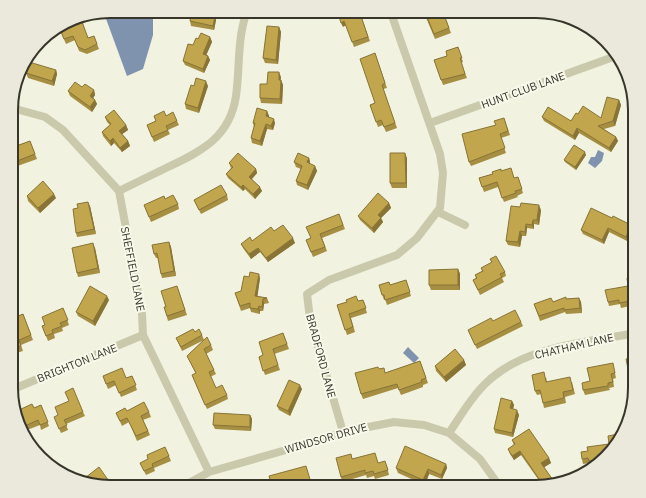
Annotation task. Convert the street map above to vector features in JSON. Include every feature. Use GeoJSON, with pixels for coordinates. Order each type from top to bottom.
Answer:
{"type":"FeatureCollection","features":[{"type":"Feature","properties":{"kind":"street"},"geometry":{"type":"LineString","coordinates":[[18,110],[45,117],[63,130],[119,192],[204,149],[218,135],[229,120],[236,95],[239,39],[245,18]]}},
{"type":"Feature","properties":{"kind":"street"},"geometry":{"type":"LineString","coordinates":[[393,18],[430,123],[442,164],[440,208],[438,212],[465,225]]}},
{"type":"Feature","properties":{"kind":"street","name":"HUNT CLUB LANE"},"geometry":{"type":"LineString","coordinates":[[430,123],[611,58]]}},
{"type":"Feature","properties":{"kind":"street","name":"SHEFFIELD LANE"},"geometry":{"type":"LineString","coordinates":[[119,192],[142,314],[143,335],[155,357],[208,472]]}},
{"type":"Feature","properties":{"kind":"street","name":"BRADFORD LANE"},"geometry":{"type":"LineString","coordinates":[[343,432],[310,319],[307,294],[329,280],[384,261],[396,255],[417,238],[438,212]]}},
{"type":"Feature","properties":{"kind":"street","name":"CHATHAM LANE"},"geometry":{"type":"LineString","coordinates":[[449,432],[483,386],[510,364],[539,352],[628,334]]}},
{"type":"Feature","properties":{"kind":"street","name":"BRIGHTON LANE"},"geometry":{"type":"LineString","coordinates":[[18,387],[143,335]]}},
{"type":"Feature","properties":{"kind":"street","name":"WINDSOR DRIVE"},"geometry":{"type":"LineString","coordinates":[[194,480],[208,472],[321,440],[343,432],[394,422],[424,425],[449,432],[480,459],[495,480]]}},
{"type":"Feature","properties":{"kind":"water"},"geometry":{"type":"Polygon","coordinates":[[[106,18],[153,18],[153,35],[143,69],[127,76],[106,18]]]}},
{"type":"Feature","properties":{"kind":"water"},"geometry":{"type":"Polygon","coordinates":[[[598,150],[604,153],[602,161],[595,168],[588,163],[591,157],[595,157],[598,150]]]}},
{"type":"Feature","properties":{"kind":"water"},"geometry":{"type":"Polygon","coordinates":[[[408,347],[419,358],[414,363],[403,353],[408,347]]]}},
{"type":"Feature","properties":{"kind":"building"},"geometry":{"type":"Polygon","coordinates":[[[190,18],[215,18],[213,26],[190,21],[190,18]]]}},
{"type":"Feature","properties":{"kind":"building"},"geometry":{"type":"Polygon","coordinates":[[[340,18],[362,18],[368,37],[352,42],[344,21],[341,23],[340,18]]]}},
{"type":"Feature","properties":{"kind":"building"},"geometry":{"type":"Polygon","coordinates":[[[427,18],[445,18],[449,28],[434,34],[427,18]]]}},
{"type":"Feature","properties":{"kind":"building"},"geometry":{"type":"Polygon","coordinates":[[[82,23],[88,38],[94,36],[97,44],[85,50],[78,47],[73,36],[64,39],[61,32],[82,23]]]}},
{"type":"Feature","properties":{"kind":"building"},"geometry":{"type":"Polygon","coordinates":[[[267,26],[279,27],[276,60],[263,58],[267,26]]]}},
{"type":"Feature","properties":{"kind":"building"},"geometry":{"type":"Polygon","coordinates":[[[201,33],[210,37],[203,54],[208,56],[203,69],[183,61],[188,44],[193,45],[196,38],[198,39],[201,33]]]}},
{"type":"Feature","properties":{"kind":"building"},"geometry":{"type":"Polygon","coordinates":[[[458,47],[465,74],[441,80],[434,60],[447,56],[446,51],[458,47]]]}},
{"type":"Feature","properties":{"kind":"building"},"geometry":{"type":"Polygon","coordinates":[[[375,53],[385,83],[382,85],[395,123],[384,127],[381,120],[376,122],[370,105],[375,103],[360,59],[375,53]]]}},
{"type":"Feature","properties":{"kind":"building"},"geometry":{"type":"Polygon","coordinates":[[[31,63],[56,70],[52,81],[26,73],[31,63]]]}},
{"type":"Feature","properties":{"kind":"building"},"geometry":{"type":"Polygon","coordinates":[[[268,72],[279,72],[279,80],[281,80],[280,99],[260,98],[260,84],[267,84],[268,72]]]}},
{"type":"Feature","properties":{"kind":"building"},"geometry":{"type":"Polygon","coordinates":[[[196,78],[206,81],[198,108],[185,104],[191,85],[194,86],[196,78]]]}},
{"type":"Feature","properties":{"kind":"building"},"geometry":{"type":"Polygon","coordinates":[[[75,82],[82,87],[85,84],[94,90],[90,96],[95,100],[90,107],[68,91],[75,82]]]}},
{"type":"Feature","properties":{"kind":"building"},"geometry":{"type":"Polygon","coordinates":[[[607,97],[619,100],[613,121],[598,126],[616,137],[609,148],[577,128],[573,136],[542,117],[548,107],[571,121],[583,106],[601,118],[607,97]]]}},
{"type":"Feature","properties":{"kind":"building"},"geometry":{"type":"Polygon","coordinates":[[[257,108],[267,111],[266,116],[274,119],[271,126],[266,124],[260,141],[251,138],[257,108]]]}},
{"type":"Feature","properties":{"kind":"building"},"geometry":{"type":"Polygon","coordinates":[[[114,110],[126,125],[119,131],[128,141],[120,148],[113,138],[110,141],[102,132],[111,124],[105,117],[114,110]]]}},
{"type":"Feature","properties":{"kind":"building"},"geometry":{"type":"Polygon","coordinates":[[[164,111],[166,116],[173,112],[177,121],[166,126],[168,130],[152,137],[147,125],[156,121],[154,116],[164,111]]]}},
{"type":"Feature","properties":{"kind":"building"},"geometry":{"type":"Polygon","coordinates":[[[504,118],[508,131],[500,134],[505,148],[469,162],[462,134],[496,125],[494,121],[504,118]]]}},
{"type":"Feature","properties":{"kind":"building"},"geometry":{"type":"Polygon","coordinates":[[[30,141],[35,154],[18,161],[18,143],[19,145],[30,141]]]}},
{"type":"Feature","properties":{"kind":"building"},"geometry":{"type":"Polygon","coordinates":[[[574,145],[585,152],[575,167],[564,160],[574,145]]]}},
{"type":"Feature","properties":{"kind":"building"},"geometry":{"type":"Polygon","coordinates":[[[238,153],[256,169],[249,177],[260,187],[253,194],[243,185],[241,187],[226,174],[233,167],[229,163],[238,153]]]}},
{"type":"Feature","properties":{"kind":"building"},"geometry":{"type":"Polygon","coordinates":[[[298,153],[309,158],[307,162],[315,166],[307,185],[296,181],[302,166],[294,162],[298,153]]]}},
{"type":"Feature","properties":{"kind":"building"},"geometry":{"type":"Polygon","coordinates":[[[390,153],[405,153],[406,183],[390,183],[390,153]]]}},
{"type":"Feature","properties":{"kind":"building"},"geometry":{"type":"Polygon","coordinates":[[[511,168],[514,178],[518,177],[522,189],[515,191],[516,193],[502,198],[497,182],[482,187],[479,178],[493,174],[492,172],[501,169],[501,171],[511,168]]]}},
{"type":"Feature","properties":{"kind":"building"},"geometry":{"type":"Polygon","coordinates":[[[43,181],[54,194],[38,208],[27,196],[43,181]]]}},
{"type":"Feature","properties":{"kind":"building"},"geometry":{"type":"Polygon","coordinates":[[[221,185],[227,195],[199,210],[194,200],[221,185]]]}},
{"type":"Feature","properties":{"kind":"building"},"geometry":{"type":"Polygon","coordinates":[[[378,193],[389,203],[378,215],[381,218],[372,228],[358,216],[378,193]]]}},
{"type":"Feature","properties":{"kind":"building"},"geometry":{"type":"Polygon","coordinates":[[[173,195],[178,204],[149,217],[144,205],[164,196],[165,199],[173,195]]]}},
{"type":"Feature","properties":{"kind":"building"},"geometry":{"type":"Polygon","coordinates":[[[88,202],[94,229],[76,233],[73,209],[78,208],[77,204],[88,202]]]}},
{"type":"Feature","properties":{"kind":"building"},"geometry":{"type":"Polygon","coordinates":[[[521,203],[539,205],[537,220],[533,220],[532,225],[526,224],[525,232],[520,231],[518,242],[506,241],[511,206],[520,207],[521,203]]]}},
{"type":"Feature","properties":{"kind":"building"},"geometry":{"type":"Polygon","coordinates":[[[591,208],[628,224],[628,232],[626,237],[608,228],[602,240],[581,230],[591,208]]]}},
{"type":"Feature","properties":{"kind":"building"},"geometry":{"type":"Polygon","coordinates":[[[339,214],[343,225],[320,234],[325,247],[311,252],[306,240],[311,238],[306,227],[339,214]]]}},
{"type":"Feature","properties":{"kind":"building"},"geometry":{"type":"Polygon","coordinates":[[[283,225],[293,238],[266,258],[258,248],[249,254],[241,244],[250,237],[252,241],[271,227],[274,231],[283,225]]]}},
{"type":"Feature","properties":{"kind":"building"},"geometry":{"type":"Polygon","coordinates":[[[169,242],[174,271],[161,274],[157,253],[154,254],[152,245],[169,242]]]}},
{"type":"Feature","properties":{"kind":"building"},"geometry":{"type":"Polygon","coordinates":[[[93,243],[98,268],[77,273],[72,248],[93,243]]]}},
{"type":"Feature","properties":{"kind":"building"},"geometry":{"type":"Polygon","coordinates":[[[496,256],[505,272],[500,274],[502,277],[478,290],[473,280],[477,278],[475,275],[483,271],[481,268],[492,262],[490,259],[496,256]]]}},
{"type":"Feature","properties":{"kind":"building"},"geometry":{"type":"Polygon","coordinates":[[[458,269],[458,285],[429,285],[429,270],[458,269]]]}},
{"type":"Feature","properties":{"kind":"building"},"geometry":{"type":"Polygon","coordinates":[[[250,272],[259,274],[255,296],[267,298],[263,299],[262,307],[259,306],[258,309],[250,308],[250,303],[240,306],[235,293],[241,291],[244,276],[249,277],[250,272]]]}},
{"type":"Feature","properties":{"kind":"building"},"geometry":{"type":"Polygon","coordinates":[[[406,280],[410,292],[385,300],[379,285],[389,282],[390,285],[406,280]]]}},
{"type":"Feature","properties":{"kind":"building"},"geometry":{"type":"Polygon","coordinates":[[[90,286],[107,296],[93,321],[76,312],[90,286]]]}},
{"type":"Feature","properties":{"kind":"building"},"geometry":{"type":"Polygon","coordinates":[[[177,286],[185,310],[167,316],[161,291],[177,286]]]}},
{"type":"Feature","properties":{"kind":"building"},"geometry":{"type":"Polygon","coordinates":[[[628,286],[628,301],[619,303],[619,300],[608,302],[605,290],[628,286]]]}},
{"type":"Feature","properties":{"kind":"building"},"geometry":{"type":"Polygon","coordinates":[[[356,296],[358,301],[363,300],[366,308],[349,314],[353,327],[345,330],[337,305],[347,302],[346,300],[356,296]]]}},
{"type":"Feature","properties":{"kind":"building"},"geometry":{"type":"Polygon","coordinates":[[[566,297],[566,299],[579,298],[580,308],[564,310],[564,308],[539,316],[534,304],[551,298],[553,302],[566,297]]]}},
{"type":"Feature","properties":{"kind":"building"},"geometry":{"type":"Polygon","coordinates":[[[63,308],[68,320],[60,323],[62,326],[52,330],[53,333],[46,336],[42,326],[45,325],[42,317],[63,308]]]}},
{"type":"Feature","properties":{"kind":"building"},"geometry":{"type":"Polygon","coordinates":[[[515,310],[521,322],[475,345],[468,330],[491,318],[493,321],[515,310]]]}},
{"type":"Feature","properties":{"kind":"building"},"geometry":{"type":"Polygon","coordinates":[[[23,314],[31,335],[19,340],[21,346],[18,347],[18,316],[23,314]]]}},
{"type":"Feature","properties":{"kind":"building"},"geometry":{"type":"Polygon","coordinates":[[[193,329],[195,332],[199,329],[202,335],[181,347],[176,338],[193,329]]]}},
{"type":"Feature","properties":{"kind":"building"},"geometry":{"type":"Polygon","coordinates":[[[283,333],[287,344],[273,349],[278,365],[263,371],[259,357],[263,355],[259,342],[283,333]]]}},
{"type":"Feature","properties":{"kind":"building"},"geometry":{"type":"Polygon","coordinates":[[[207,337],[211,345],[204,349],[214,370],[209,372],[216,388],[222,385],[227,395],[205,405],[192,375],[196,373],[187,356],[207,337]]]}},
{"type":"Feature","properties":{"kind":"building"},"geometry":{"type":"Polygon","coordinates":[[[455,349],[464,360],[444,377],[435,366],[455,349]]]}},
{"type":"Feature","properties":{"kind":"building"},"geometry":{"type":"Polygon","coordinates":[[[626,359],[628,359],[628,369],[626,359]]]}},
{"type":"Feature","properties":{"kind":"building"},"geometry":{"type":"Polygon","coordinates":[[[420,361],[426,378],[421,380],[422,382],[399,390],[397,384],[361,394],[355,373],[378,367],[379,369],[384,368],[385,373],[420,361]]]}},
{"type":"Feature","properties":{"kind":"building"},"geometry":{"type":"Polygon","coordinates":[[[613,363],[615,373],[611,374],[613,382],[608,383],[608,386],[583,390],[582,383],[590,381],[587,368],[613,363]]]}},
{"type":"Feature","properties":{"kind":"building"},"geometry":{"type":"Polygon","coordinates":[[[122,368],[126,378],[132,376],[136,385],[119,393],[114,381],[106,384],[103,376],[122,368]]]}},
{"type":"Feature","properties":{"kind":"building"},"geometry":{"type":"Polygon","coordinates":[[[544,372],[546,382],[570,377],[573,390],[563,392],[564,398],[543,403],[540,390],[535,391],[532,375],[544,372]]]}},
{"type":"Feature","properties":{"kind":"building"},"geometry":{"type":"Polygon","coordinates":[[[289,380],[300,385],[288,411],[277,406],[289,380]]]}},
{"type":"Feature","properties":{"kind":"building"},"geometry":{"type":"Polygon","coordinates":[[[73,388],[83,412],[64,420],[67,425],[59,429],[54,417],[58,415],[55,407],[69,401],[65,392],[73,388]]]}},
{"type":"Feature","properties":{"kind":"building"},"geometry":{"type":"Polygon","coordinates":[[[501,398],[512,401],[510,408],[517,410],[512,433],[494,429],[501,398]]]}},
{"type":"Feature","properties":{"kind":"building"},"geometry":{"type":"Polygon","coordinates":[[[144,402],[149,412],[141,416],[148,431],[136,436],[127,418],[120,421],[116,413],[125,408],[127,411],[144,402]]]}},
{"type":"Feature","properties":{"kind":"building"},"geometry":{"type":"Polygon","coordinates":[[[32,404],[34,408],[41,405],[48,422],[40,425],[38,420],[26,425],[21,409],[32,404]]]}},
{"type":"Feature","properties":{"kind":"building"},"geometry":{"type":"Polygon","coordinates":[[[214,413],[250,415],[250,427],[213,425],[214,413]]]}},
{"type":"Feature","properties":{"kind":"building"},"geometry":{"type":"Polygon","coordinates":[[[529,429],[549,458],[541,463],[552,478],[538,480],[539,479],[520,451],[512,456],[508,449],[515,444],[512,440],[529,429]]]}},
{"type":"Feature","properties":{"kind":"building"},"geometry":{"type":"Polygon","coordinates":[[[616,434],[609,443],[608,436],[616,434]]]}},
{"type":"Feature","properties":{"kind":"building"},"geometry":{"type":"Polygon","coordinates":[[[608,444],[593,460],[589,461],[588,458],[582,459],[581,452],[588,451],[587,447],[608,444]]]}},
{"type":"Feature","properties":{"kind":"building"},"geometry":{"type":"Polygon","coordinates":[[[405,446],[446,464],[441,475],[428,469],[423,480],[396,468],[405,446]]]}},
{"type":"Feature","properties":{"kind":"building"},"geometry":{"type":"Polygon","coordinates":[[[165,447],[169,456],[152,464],[153,467],[144,471],[140,463],[148,459],[147,455],[165,447]]]}},
{"type":"Feature","properties":{"kind":"building"},"geometry":{"type":"Polygon","coordinates":[[[375,453],[378,463],[385,461],[388,470],[374,474],[373,471],[365,473],[365,470],[341,477],[336,458],[351,454],[352,459],[375,453]]]}},
{"type":"Feature","properties":{"kind":"building"},"geometry":{"type":"Polygon","coordinates":[[[306,466],[310,480],[270,480],[269,476],[306,466]]]}},
{"type":"Feature","properties":{"kind":"building"},"geometry":{"type":"Polygon","coordinates":[[[99,467],[108,480],[104,480],[87,477],[99,467]]]}}]}
